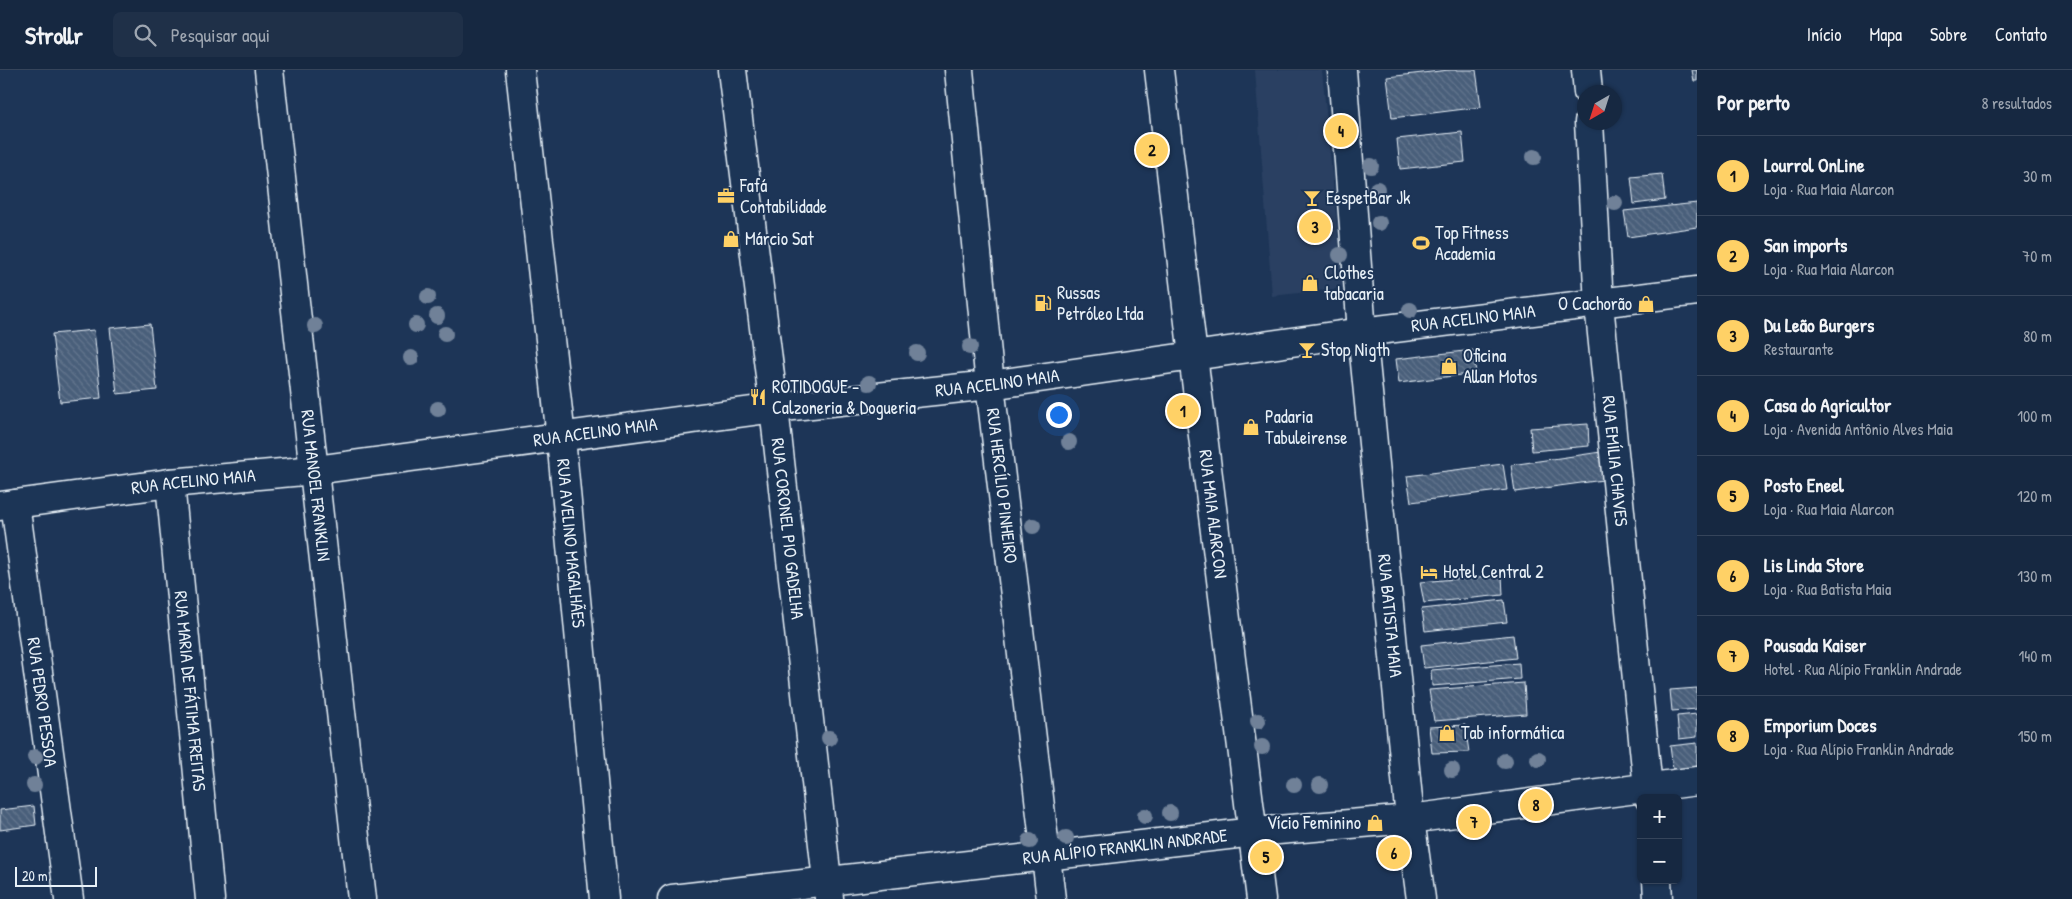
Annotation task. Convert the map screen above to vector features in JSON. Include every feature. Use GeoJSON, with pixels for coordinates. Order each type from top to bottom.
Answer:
{"type":"FeatureCollection","features":[{"type":"Feature","properties":{"kind":"street","name":"RUA MANOEL FRANKLIN"},"geometry":{"type":"LineString","coordinates":[[269,70],[362,899]]}},
{"type":"Feature","properties":{"kind":"street","name":"RUA AVELINO MAGALHÃES"},"geometry":{"type":"LineString","coordinates":[[520,70],[561,438],[604,899]]}},
{"type":"Feature","properties":{"kind":"street","name":"RUA CORONEL PIO GADELHA"},"geometry":{"type":"LineString","coordinates":[[732,70],[774,408],[828,890]]}},
{"type":"Feature","properties":{"kind":"street","name":"RUA HERCÍLIO PINHEIRO"},"geometry":{"type":"LineString","coordinates":[[959,70],[990,385],[1052,899]]}},
{"type":"Feature","properties":{"kind":"street","name":"RUA MAIA ALARCON"},"geometry":{"type":"LineString","coordinates":[[1159,70],[1261,899]]}},
{"type":"Feature","properties":{"kind":"street","name":"RUA BATISTA MAIA"},"geometry":{"type":"LineString","coordinates":[[1342,70],[1362,332],[1410,819],[1421,899]]}},
{"type":"Feature","properties":{"kind":"street"},"geometry":{"type":"LineString","coordinates":[[1586,70],[1587,85]]}},
{"type":"Feature","properties":{"kind":"street","name":"RUA EMÍLIA CHAVES"},"geometry":{"type":"LineString","coordinates":[[1589,130],[1599,304],[1648,792]]}},
{"type":"Feature","properties":{"kind":"street","name":"RUA ACELINO MAIA"},"geometry":{"type":"LineString","coordinates":[[8,505],[170,483],[315,470],[774,408],[990,385],[1362,332],[1697,291]]}},
{"type":"Feature","properties":{"kind":"street","name":"RUA MARIA DE FÁTIMA FREITAS"},"geometry":{"type":"LineString","coordinates":[[170,483],[210,899]]}},
{"type":"Feature","properties":{"kind":"street","name":"RUA PEDRO PESSOA"},"geometry":{"type":"LineString","coordinates":[[8,505],[69,899]]}},
{"type":"Feature","properties":{"kind":"street","name":"RUA ALÍPIO FRANKLIN ANDRADE"},"geometry":{"type":"LineString","coordinates":[[672,899],[828,890],[1048,856],[1254,832],[1410,819],[1648,792],[1697,781]]}},
{"type":"Feature","properties":{"kind":"street"},"geometry":{"type":"LineString","coordinates":[[1656,884],[1658,899]]}},
{"type":"Feature","properties":{"kind":"shaded area"},"geometry":{"type":"Polygon","coordinates":[[[1255,70],[1322,70],[1343,288],[1272,296],[1255,70]]]}},
{"type":"Feature","properties":{"kind":"building"},"geometry":{"type":"Polygon","coordinates":[[[1449,70],[1476,70],[1481,107],[1392,118],[1387,77],[1449,70]]]}},
{"type":"Feature","properties":{"kind":"building"},"geometry":{"type":"Polygon","coordinates":[[[1692,70],[1697,70],[1697,81],[1694,81],[1692,70]]]}},
{"type":"Feature","properties":{"kind":"building"},"geometry":{"type":"Polygon","coordinates":[[[1462,132],[1465,162],[1400,169],[1397,139],[1462,132]]]}},
{"type":"Feature","properties":{"kind":"building"},"geometry":{"type":"Polygon","coordinates":[[[1662,174],[1665,200],[1634,204],[1631,177],[1662,174]]]}},
{"type":"Feature","properties":{"kind":"building"},"geometry":{"type":"Polygon","coordinates":[[[1697,203],[1697,227],[1628,237],[1624,211],[1697,203]]]}},
{"type":"Feature","properties":{"kind":"building"},"geometry":{"type":"Polygon","coordinates":[[[150,324],[157,390],[117,394],[110,328],[150,324]]]}},
{"type":"Feature","properties":{"kind":"building"},"geometry":{"type":"Polygon","coordinates":[[[94,330],[101,398],[60,402],[52,334],[94,330]]]}},
{"type":"Feature","properties":{"kind":"building"},"geometry":{"type":"Polygon","coordinates":[[[1473,350],[1476,373],[1399,383],[1396,359],[1473,350]]]}},
{"type":"Feature","properties":{"kind":"building"},"geometry":{"type":"Polygon","coordinates":[[[1588,424],[1589,446],[1532,451],[1530,428],[1588,424]]]}},
{"type":"Feature","properties":{"kind":"building"},"geometry":{"type":"Polygon","coordinates":[[[1601,452],[1603,480],[1515,492],[1511,465],[1601,452]]]}},
{"type":"Feature","properties":{"kind":"building"},"geometry":{"type":"Polygon","coordinates":[[[1503,464],[1507,490],[1411,502],[1407,476],[1503,464]]]}},
{"type":"Feature","properties":{"kind":"building"},"geometry":{"type":"Polygon","coordinates":[[[1502,575],[1503,595],[1424,603],[1420,582],[1502,575]]]}},
{"type":"Feature","properties":{"kind":"building"},"geometry":{"type":"Polygon","coordinates":[[[1504,600],[1507,622],[1425,631],[1422,609],[1504,600]]]}},
{"type":"Feature","properties":{"kind":"building"},"geometry":{"type":"Polygon","coordinates":[[[1513,635],[1516,658],[1424,668],[1421,645],[1513,635]]]}},
{"type":"Feature","properties":{"kind":"building"},"geometry":{"type":"Polygon","coordinates":[[[1519,663],[1520,679],[1432,686],[1431,670],[1519,663]]]}},
{"type":"Feature","properties":{"kind":"building"},"geometry":{"type":"Polygon","coordinates":[[[1524,683],[1526,714],[1434,721],[1429,690],[1524,683]]]}},
{"type":"Feature","properties":{"kind":"building"},"geometry":{"type":"Polygon","coordinates":[[[1697,688],[1697,709],[1672,711],[1670,690],[1697,688]]]}},
{"type":"Feature","properties":{"kind":"building"},"geometry":{"type":"Polygon","coordinates":[[[1697,714],[1697,737],[1679,739],[1677,716],[1697,714]]]}},
{"type":"Feature","properties":{"kind":"building"},"geometry":{"type":"Polygon","coordinates":[[[1465,725],[1469,752],[1432,753],[1429,727],[1465,725]]]}},
{"type":"Feature","properties":{"kind":"building"},"geometry":{"type":"Polygon","coordinates":[[[1697,743],[1697,767],[1673,769],[1670,746],[1697,743]]]}},
{"type":"Feature","properties":{"kind":"building"},"geometry":{"type":"Polygon","coordinates":[[[34,806],[36,825],[0,830],[0,810],[34,806]]]}},
{"type":"Feature","properties":{"kind":"place","name":"Casa do Agricultor"},"geometry":{"type":"Point","coordinates":[1341,131]}},
{"type":"Feature","properties":{"kind":"place","name":"San imports"},"geometry":{"type":"Point","coordinates":[1152,150]}},
{"type":"Feature","properties":{"kind":"place","name":"Fafá Contabilidade"},"geometry":{"type":"Point","coordinates":[726,196]}},
{"type":"Feature","properties":{"kind":"place","name":"EespetBar Jk"},"geometry":{"type":"Point","coordinates":[1312,198]}},
{"type":"Feature","properties":{"kind":"place","name":"Du Leão Burgers"},"geometry":{"type":"Point","coordinates":[1315,227]}},
{"type":"Feature","properties":{"kind":"place","name":"Márcio Sat"},"geometry":{"type":"Point","coordinates":[731,239]}},
{"type":"Feature","properties":{"kind":"place","name":"Top Fitness Academia"},"geometry":{"type":"Point","coordinates":[1421,243]}},
{"type":"Feature","properties":{"kind":"place","name":"Clothes tabacaria"},"geometry":{"type":"Point","coordinates":[1310,283]}},
{"type":"Feature","properties":{"kind":"place","name":"Russas Petróleo Ltda"},"geometry":{"type":"Point","coordinates":[1043,303]}},
{"type":"Feature","properties":{"kind":"place","name":"O Cachorão"},"geometry":{"type":"Point","coordinates":[1646,304]}},
{"type":"Feature","properties":{"kind":"place","name":"Stop Nigth"},"geometry":{"type":"Point","coordinates":[1307,350]}},
{"type":"Feature","properties":{"kind":"place","name":"Oficina Allan Motos"},"geometry":{"type":"Point","coordinates":[1449,366]}},
{"type":"Feature","properties":{"kind":"place","name":"ROTIDOGUE - Calzoneria & Dogueria"},"geometry":{"type":"Point","coordinates":[758,397]}},
{"type":"Feature","properties":{"kind":"place","name":"Lourrol OnLine"},"geometry":{"type":"Point","coordinates":[1183,411]}},
{"type":"Feature","properties":{"kind":"place","name":"Padaria Tabuleirense"},"geometry":{"type":"Point","coordinates":[1251,427]}},
{"type":"Feature","properties":{"kind":"place","name":"Hotel Central 2"},"geometry":{"type":"Point","coordinates":[1429,572]}},
{"type":"Feature","properties":{"kind":"place","name":"Tab informática"},"geometry":{"type":"Point","coordinates":[1447,733]}},
{"type":"Feature","properties":{"kind":"place","name":"Emporium Doces"},"geometry":{"type":"Point","coordinates":[1536,805]}},
{"type":"Feature","properties":{"kind":"place","name":"Pousada Kaiser"},"geometry":{"type":"Point","coordinates":[1474,822]}},
{"type":"Feature","properties":{"kind":"place","name":"Vício Feminino"},"geometry":{"type":"Point","coordinates":[1375,823]}},
{"type":"Feature","properties":{"kind":"place","name":"Lis Linda Store"},"geometry":{"type":"Point","coordinates":[1394,853]}},
{"type":"Feature","properties":{"kind":"place","name":"Posto Eneel"},"geometry":{"type":"Point","coordinates":[1266,857]}}]}
